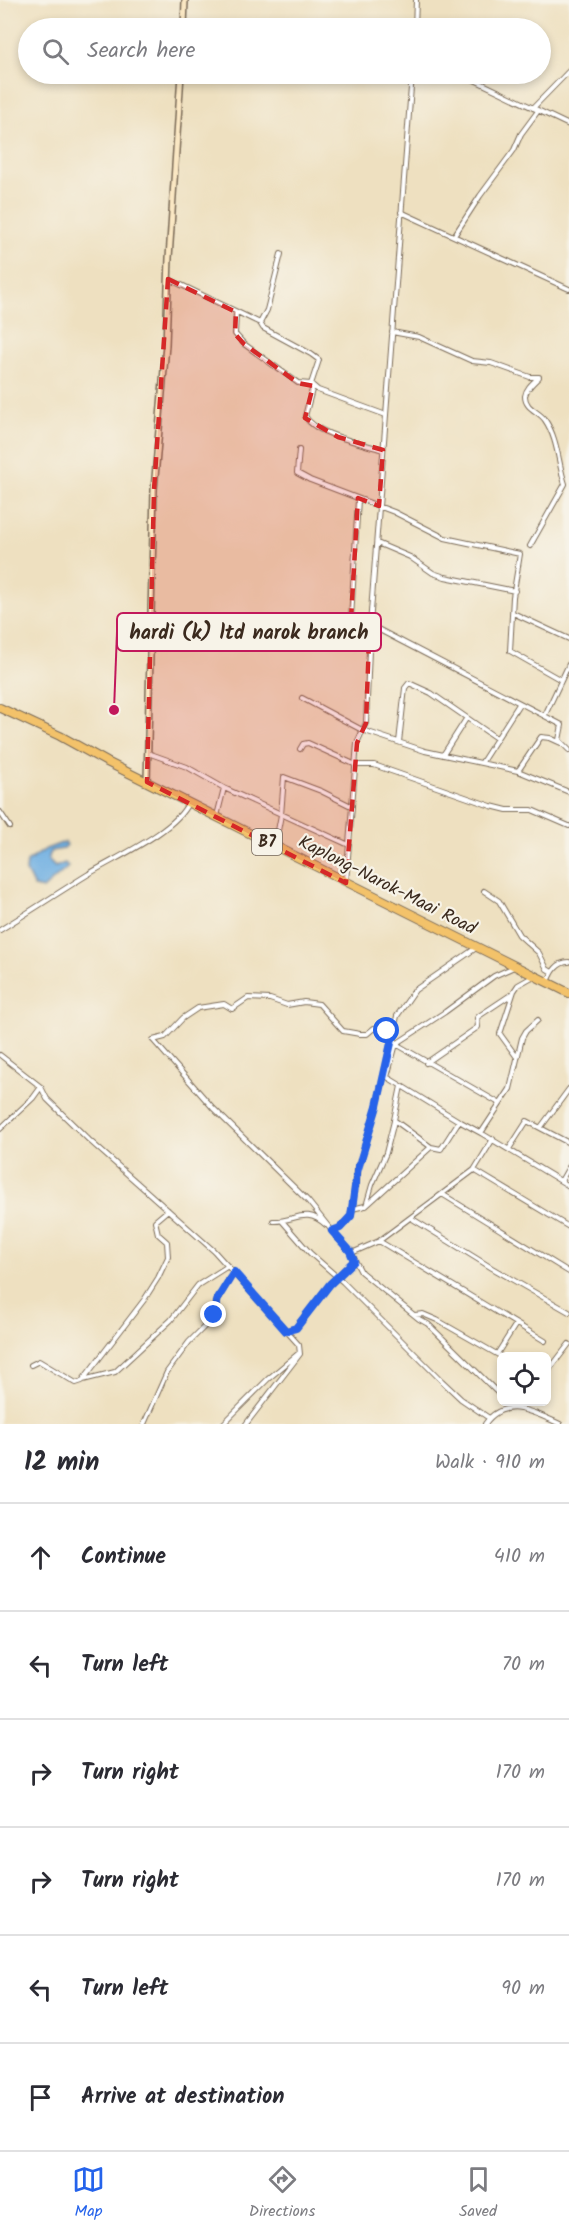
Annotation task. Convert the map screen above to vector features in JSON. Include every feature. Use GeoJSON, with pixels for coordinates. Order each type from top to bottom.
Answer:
{"type":"FeatureCollection","features":[{"type":"Feature","properties":{"kind":"highway","name":"Kaplong-Narok-Maai Road"},"geometry":{"type":"LineString","coordinates":[[0,708],[60,736],[188,803],[569,993]]}},
{"type":"Feature","properties":{"kind":"street"},"geometry":{"type":"LineString","coordinates":[[184,0],[184,18]]}},
{"type":"Feature","properties":{"kind":"street"},"geometry":{"type":"LineString","coordinates":[[415,18],[416,0]]}},
{"type":"Feature","properties":{"kind":"street"},"geometry":{"type":"LineString","coordinates":[[454,236],[514,150],[535,110],[569,71]]}},
{"type":"Feature","properties":{"kind":"street"},"geometry":{"type":"LineString","coordinates":[[147,782],[154,490],[166,345],[180,84]]}},
{"type":"Feature","properties":{"kind":"street"},"geometry":{"type":"LineString","coordinates":[[346,882],[357,743],[366,723],[369,640],[411,84]]}},
{"type":"Feature","properties":{"kind":"street"},"geometry":{"type":"LineString","coordinates":[[489,84],[535,110],[569,125]]}},
{"type":"Feature","properties":{"kind":"street"},"geometry":{"type":"LineString","coordinates":[[401,212],[569,289]]}},
{"type":"Feature","properties":{"kind":"street"},"geometry":{"type":"LineString","coordinates":[[260,323],[267,310],[281,254]]}},
{"type":"Feature","properties":{"kind":"street"},"geometry":{"type":"LineString","coordinates":[[168,279],[260,323],[263,328],[319,360],[305,416],[306,420],[338,437],[383,450]]}},
{"type":"Feature","properties":{"kind":"street"},"geometry":{"type":"LineString","coordinates":[[236,312],[235,334],[244,344],[298,383],[312,385],[334,397],[386,415]]}},
{"type":"Feature","properties":{"kind":"street"},"geometry":{"type":"LineString","coordinates":[[392,332],[418,337],[471,361],[491,363],[526,376],[539,377],[529,387],[525,398],[527,404],[545,419],[556,447],[565,484],[530,546]]}},
{"type":"Feature","properties":{"kind":"street"},"geometry":{"type":"LineString","coordinates":[[299,450],[297,473],[379,506],[445,538],[520,554],[510,651],[561,680]]}},
{"type":"Feature","properties":{"kind":"street"},"geometry":{"type":"LineString","coordinates":[[358,498],[351,620],[360,634],[369,640]]}},
{"type":"Feature","properties":{"kind":"street"},"geometry":{"type":"LineString","coordinates":[[377,543],[410,557],[439,575],[515,591]]}},
{"type":"Feature","properties":{"kind":"street"},"geometry":{"type":"LineString","coordinates":[[513,613],[569,639]]}},
{"type":"Feature","properties":{"kind":"street"},"geometry":{"type":"LineString","coordinates":[[370,626],[519,704],[545,715],[562,725],[563,728]]}},
{"type":"Feature","properties":{"kind":"street"},"geometry":{"type":"LineString","coordinates":[[545,715],[569,664]]}},
{"type":"Feature","properties":{"kind":"street"},"geometry":{"type":"LineString","coordinates":[[399,742],[405,688],[409,683],[431,693],[496,738]]}},
{"type":"Feature","properties":{"kind":"street"},"geometry":{"type":"LineString","coordinates":[[302,698],[362,730],[443,755],[518,771],[569,792]]}},
{"type":"Feature","properties":{"kind":"street"},"geometry":{"type":"LineString","coordinates":[[482,762],[519,704]]}},
{"type":"Feature","properties":{"kind":"street"},"geometry":{"type":"LineString","coordinates":[[443,755],[466,719]]}},
{"type":"Feature","properties":{"kind":"street"},"geometry":{"type":"LineString","coordinates":[[563,728],[569,728]]}},
{"type":"Feature","properties":{"kind":"street"},"geometry":{"type":"LineString","coordinates":[[561,743],[560,734],[563,728]]}},
{"type":"Feature","properties":{"kind":"street"},"geometry":{"type":"LineString","coordinates":[[518,771],[541,737],[561,743],[569,750]]}},
{"type":"Feature","properties":{"kind":"street"},"geometry":{"type":"LineString","coordinates":[[300,749],[303,744],[308,743],[356,765],[374,765],[499,808],[514,811],[532,810],[569,826]]}},
{"type":"Feature","properties":{"kind":"street"},"geometry":{"type":"LineString","coordinates":[[147,752],[187,767],[280,815],[349,845]]}},
{"type":"Feature","properties":{"kind":"street"},"geometry":{"type":"LineString","coordinates":[[274,846],[284,777],[321,791],[351,806]]}},
{"type":"Feature","properties":{"kind":"street"},"geometry":{"type":"LineString","coordinates":[[217,817],[224,788]]}},
{"type":"Feature","properties":{"kind":"street"},"geometry":{"type":"LineString","coordinates":[[0,930],[88,874],[146,841],[183,814],[188,803]]}},
{"type":"Feature","properties":{"kind":"street"},"geometry":{"type":"LineString","coordinates":[[0,812],[10,827]]}},
{"type":"Feature","properties":{"kind":"street"},"geometry":{"type":"LineString","coordinates":[[484,891],[499,901],[519,935],[539,953],[547,969],[552,972]]}},
{"type":"Feature","properties":{"kind":"street"},"geometry":{"type":"LineString","coordinates":[[332,1231],[340,1228],[351,1216],[357,1172],[377,1106],[397,1016],[415,990],[477,948]]}},
{"type":"Feature","properties":{"kind":"street"},"geometry":{"type":"LineString","coordinates":[[548,982],[552,972],[562,962],[569,962]]}},
{"type":"Feature","properties":{"kind":"street"},"geometry":{"type":"LineString","coordinates":[[396,1044],[494,976],[514,967]]}},
{"type":"Feature","properties":{"kind":"street"},"geometry":{"type":"LineString","coordinates":[[517,1056],[500,1034],[512,994],[518,985],[534,976]]}},
{"type":"Feature","properties":{"kind":"street"},"geometry":{"type":"LineString","coordinates":[[426,1063],[471,1033],[478,1027],[477,1018],[512,994]]}},
{"type":"Feature","properties":{"kind":"street"},"geometry":{"type":"LineString","coordinates":[[393,1034],[378,1028],[374,1028],[368,1034],[343,1031],[319,1004],[303,1002],[287,1005],[270,999],[248,998],[232,1009],[224,1004],[198,1008],[183,1018],[165,1037],[153,1040],[213,1108],[308,1202],[373,1282],[414,1316],[428,1324],[497,1393]]}},
{"type":"Feature","properties":{"kind":"street"},"geometry":{"type":"LineString","coordinates":[[481,1133],[510,1089],[517,1056],[526,1031],[538,1020]]}},
{"type":"Feature","properties":{"kind":"street"},"geometry":{"type":"LineString","coordinates":[[393,1034],[396,1044],[387,1077],[569,1185]]}},
{"type":"Feature","properties":{"kind":"street"},"geometry":{"type":"LineString","coordinates":[[396,1044],[499,1103]]}},
{"type":"Feature","properties":{"kind":"street"},"geometry":{"type":"LineString","coordinates":[[0,1055],[41,1087],[47,1099],[89,1140],[228,1266],[299,1346],[301,1352]]}},
{"type":"Feature","properties":{"kind":"street"},"geometry":{"type":"LineString","coordinates":[[366,1206],[372,1185],[386,1153],[401,1086]]}},
{"type":"Feature","properties":{"kind":"street"},"geometry":{"type":"LineString","coordinates":[[0,1129],[33,1098],[41,1087]]}},
{"type":"Feature","properties":{"kind":"street"},"geometry":{"type":"LineString","coordinates":[[541,1127],[569,1089]]}},
{"type":"Feature","properties":{"kind":"street"},"geometry":{"type":"LineString","coordinates":[[394,1120],[437,1149],[443,1148],[459,1121]]}},
{"type":"Feature","properties":{"kind":"street"},"geometry":{"type":"LineString","coordinates":[[509,1149],[527,1120],[569,1143]]}},
{"type":"Feature","properties":{"kind":"street"},"geometry":{"type":"LineString","coordinates":[[350,1251],[354,1252],[379,1241],[474,1170],[493,1139]]}},
{"type":"Feature","properties":{"kind":"street"},"geometry":{"type":"LineString","coordinates":[[352,1209],[366,1206],[431,1147]]}},
{"type":"Feature","properties":{"kind":"street"},"geometry":{"type":"LineString","coordinates":[[561,1181],[569,1167]]}},
{"type":"Feature","properties":{"kind":"street"},"geometry":{"type":"LineString","coordinates":[[474,1170],[569,1227]]}},
{"type":"Feature","properties":{"kind":"street"},"geometry":{"type":"LineString","coordinates":[[442,1194],[569,1272]]}},
{"type":"Feature","properties":{"kind":"street"},"geometry":{"type":"LineString","coordinates":[[82,1381],[144,1300],[166,1264],[167,1242],[158,1234],[155,1221],[168,1210]]}},
{"type":"Feature","properties":{"kind":"street"},"geometry":{"type":"LineString","coordinates":[[273,1221],[305,1215],[319,1218],[332,1231]]}},
{"type":"Feature","properties":{"kind":"street"},"geometry":{"type":"LineString","coordinates":[[411,1218],[569,1312]]}},
{"type":"Feature","properties":{"kind":"street"},"geometry":{"type":"LineString","coordinates":[[282,1221],[310,1253],[338,1277],[461,1399],[489,1418]]}},
{"type":"Feature","properties":{"kind":"street"},"geometry":{"type":"LineString","coordinates":[[379,1241],[545,1341]]}},
{"type":"Feature","properties":{"kind":"street"},"geometry":{"type":"LineString","coordinates":[[286,1331],[296,1328],[354,1261]]}},
{"type":"Feature","properties":{"kind":"street"},"geometry":{"type":"LineString","coordinates":[[31,1365],[39,1361],[76,1383],[115,1372],[171,1320],[198,1285],[228,1266]]}},
{"type":"Feature","properties":{"kind":"street"},"geometry":{"type":"LineString","coordinates":[[144,1424],[167,1372],[189,1342],[210,1321],[218,1298],[234,1272]]}},
{"type":"Feature","properties":{"kind":"street"},"geometry":{"type":"LineString","coordinates":[[414,1316],[423,1314],[437,1320],[497,1355]]}},
{"type":"Feature","properties":{"kind":"street"},"geometry":{"type":"LineString","coordinates":[[501,1352],[516,1324]]}},
{"type":"Feature","properties":{"kind":"street"},"geometry":{"type":"LineString","coordinates":[[551,1367],[569,1344]]}},
{"type":"Feature","properties":{"kind":"street"},"geometry":{"type":"LineString","coordinates":[[224,1424],[268,1379],[301,1352]]}},
{"type":"Feature","properties":{"kind":"street"},"geometry":{"type":"LineString","coordinates":[[246,1424],[301,1352]]}},
{"type":"Feature","properties":{"kind":"street"},"geometry":{"type":"LineString","coordinates":[[485,1424],[496,1412],[515,1407],[523,1408],[560,1424]]}},
{"type":"Feature","properties":{"kind":"highlighted area"},"geometry":{"type":"Polygon","coordinates":[[[168,279],[236,312],[235,334],[244,344],[298,383],[313,386],[305,418],[338,437],[383,450],[379,506],[358,498],[351,619],[369,640],[366,723],[357,743],[346,883],[147,782],[154,490],[168,279]]]}},
{"type":"Feature","properties":{"kind":"water"},"geometry":{"type":"Polygon","coordinates":[[[65,842],[67,845],[63,849],[51,851],[48,860],[55,867],[65,863],[68,867],[43,889],[34,887],[26,871],[27,862],[46,849],[65,842]]]}},
{"type":"Feature","properties":{"kind":"place","name":"hardi (k) ltd narok branch"},"geometry":{"type":"Point","coordinates":[114,710]}},
{"type":"Feature","properties":{"kind":"route"},"geometry":{"type":"LineString","coordinates":[[214,1315],[218,1298],[234,1272],[286,1331],[296,1328],[330,1284],[354,1261],[350,1251],[332,1231],[340,1228],[351,1216],[357,1172],[377,1106],[393,1034],[387,1031]]}}]}
